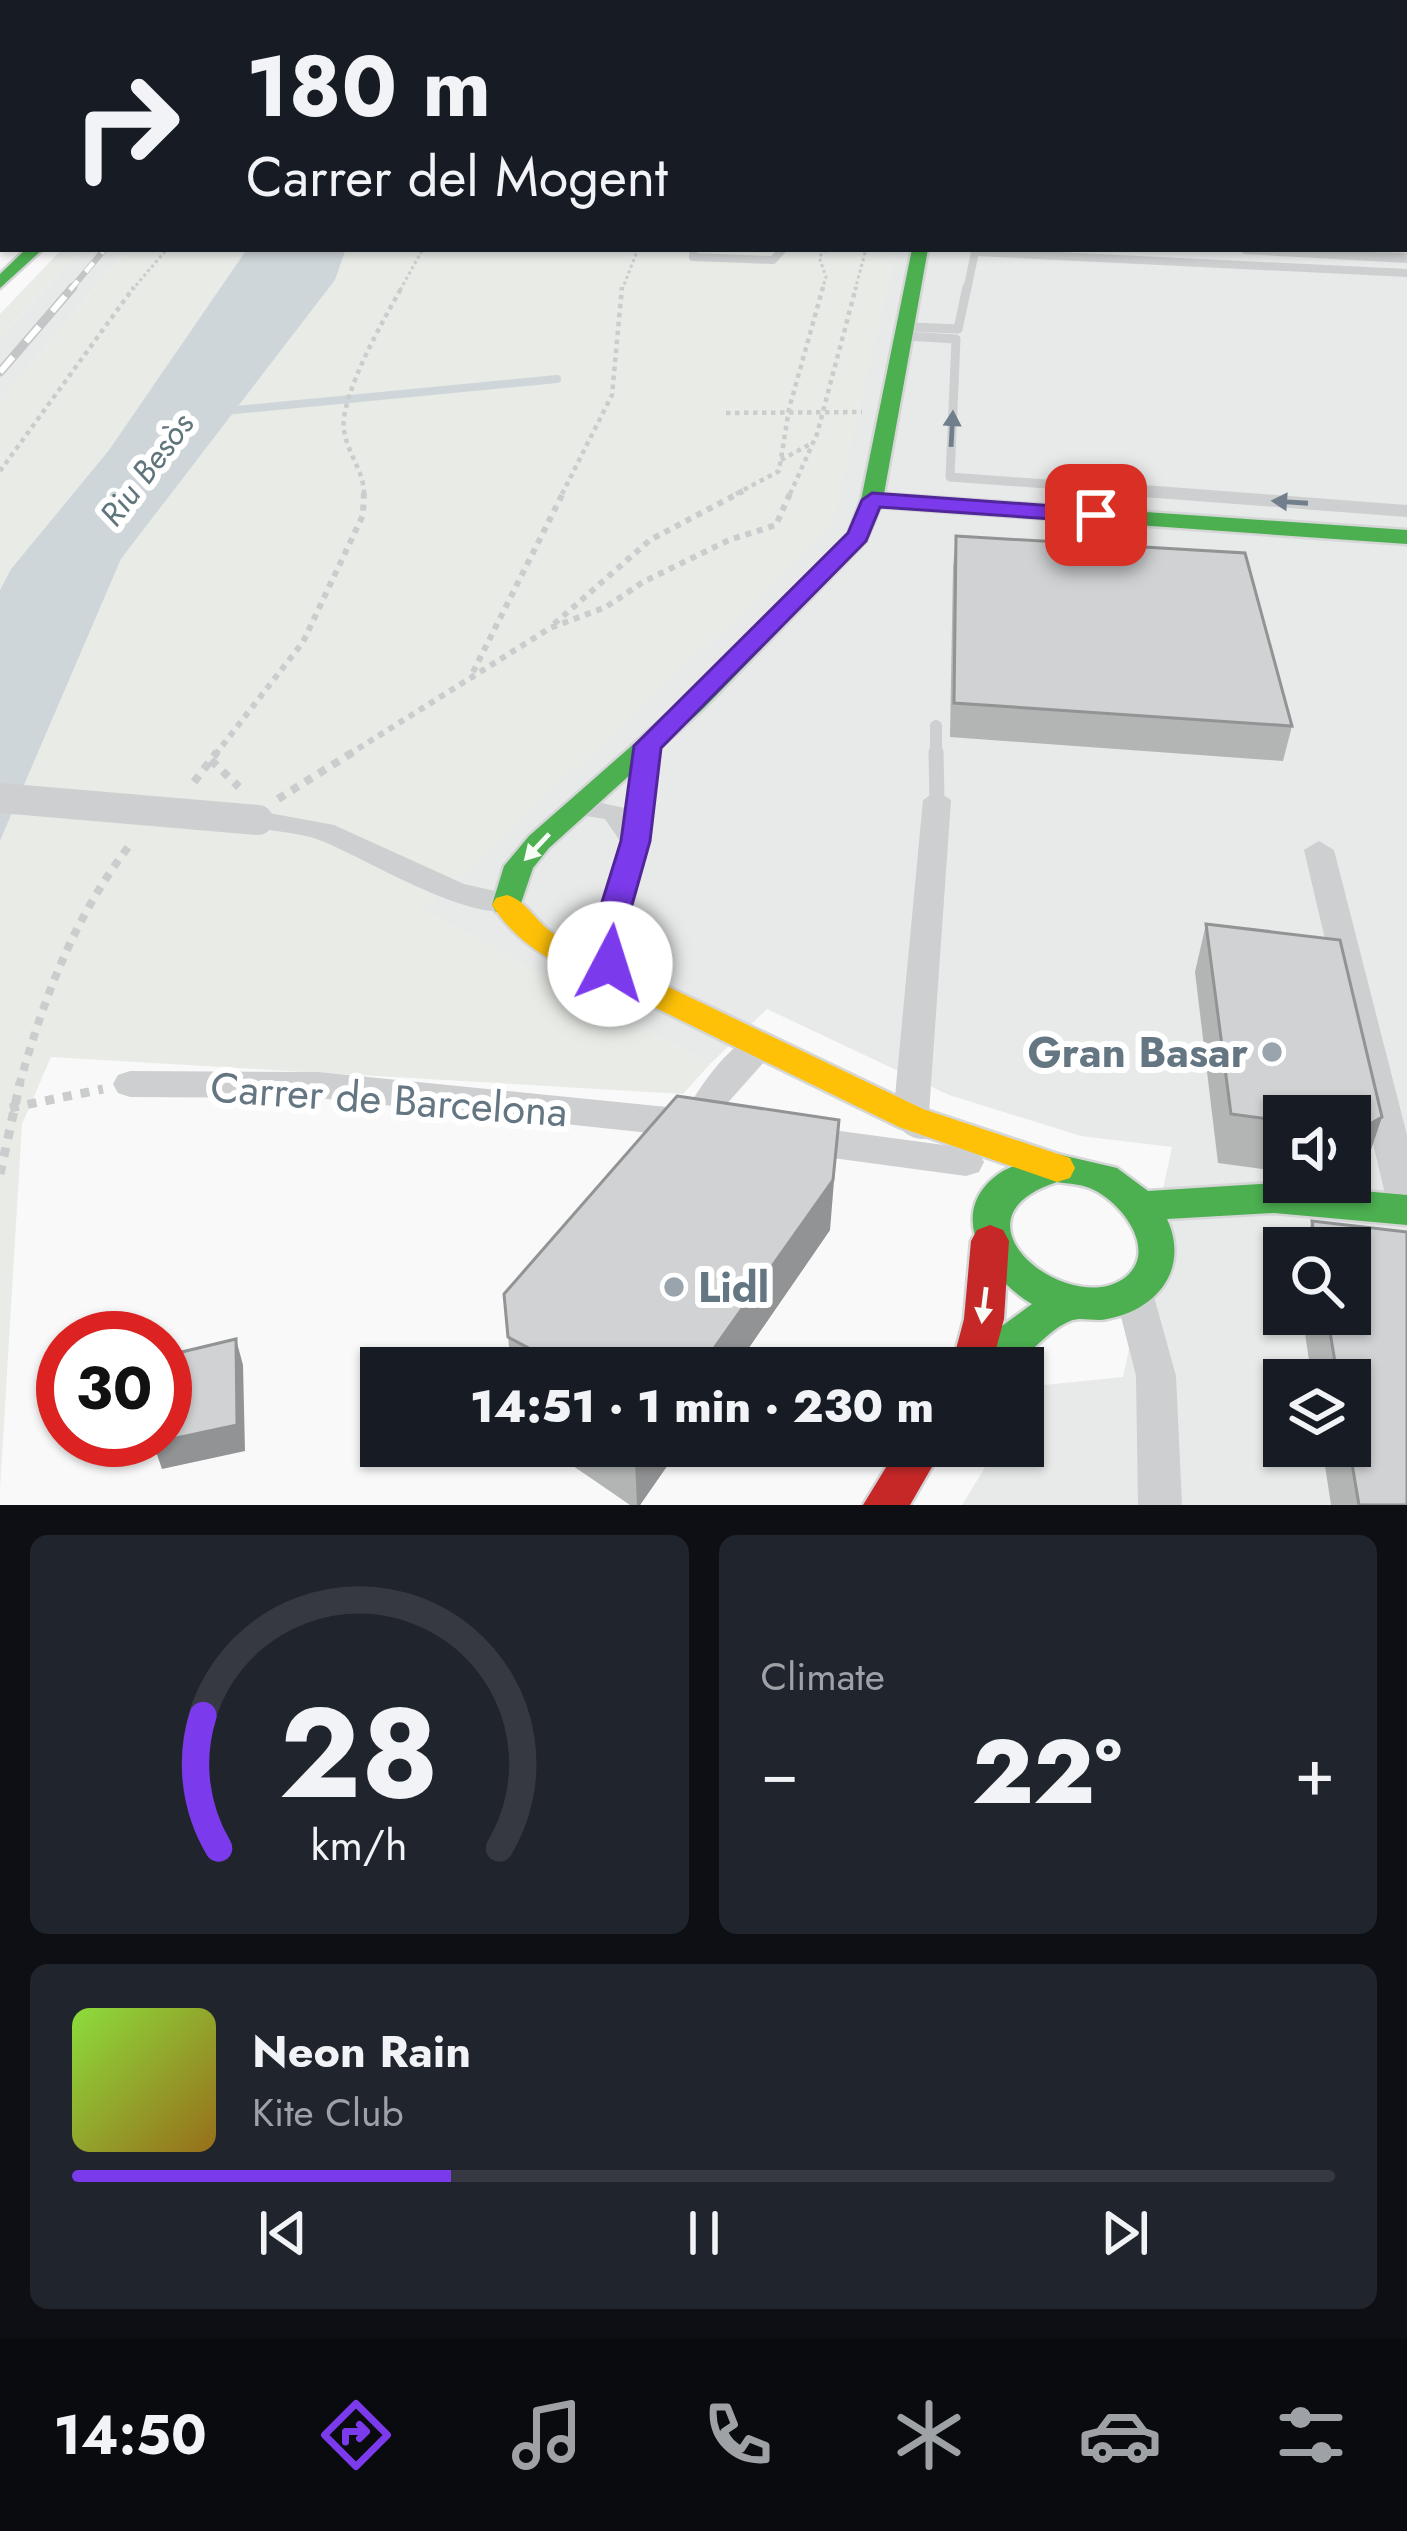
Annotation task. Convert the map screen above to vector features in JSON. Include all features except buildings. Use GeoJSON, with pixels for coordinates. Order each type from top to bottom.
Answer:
{"type":"FeatureCollection","features":[{"type":"Feature","properties":{"kind":"main road"},"geometry":{"type":"LineString","coordinates":[[0,283],[32,252]]}},
{"type":"Feature","properties":{"kind":"main road"},"geometry":{"type":"LineString","coordinates":[[919,252],[872,500],[858,536],[520,866],[506,903],[537,942],[618,976],[911,1118],[1113,1182],[1152,1221],[1160,1251],[1153,1274],[1134,1293],[1109,1304],[1064,1303],[1034,1292],[1003,1266],[990,1241]]}},
{"type":"Feature","properties":{"kind":"main road"},"geometry":{"type":"LineString","coordinates":[[872,500],[1407,538]]}},
{"type":"Feature","properties":{"kind":"main road"},"geometry":{"type":"LineString","coordinates":[[978,1347],[984,1318],[988,1218],[1000,1190],[1030,1172],[1057,1168]]}},
{"type":"Feature","properties":{"kind":"main road"},"geometry":{"type":"LineString","coordinates":[[1142,1207],[1248,1194],[1407,1209]]}},
{"type":"Feature","properties":{"kind":"main road"},"geometry":{"type":"LineString","coordinates":[[1002,1347],[1064,1303]]}},
{"type":"Feature","properties":{"kind":"main road"},"geometry":{"type":"LineString","coordinates":[[885,1505],[909,1467]]}},
{"type":"Feature","properties":{"kind":"street"},"geometry":{"type":"LineString","coordinates":[[1298,252],[1407,258]]}},
{"type":"Feature","properties":{"kind":"street"},"geometry":{"type":"LineString","coordinates":[[618,976],[605,944],[635,841],[648,746]]}},
{"type":"Feature","properties":{"kind":"street"},"geometry":{"type":"LineString","coordinates":[[0,798],[267,811],[324,831],[456,892],[506,903]]}},
{"type":"Feature","properties":{"kind":"street"},"geometry":{"type":"LineString","coordinates":[[937,800],[911,1118],[1000,1190]]}},
{"type":"Feature","properties":{"kind":"street"},"geometry":{"type":"LineString","coordinates":[[578,807],[614,812],[635,841]]}},
{"type":"Feature","properties":{"kind":"street"},"geometry":{"type":"LineString","coordinates":[[1319,850],[1407,1209]]}},
{"type":"Feature","properties":{"kind":"street"},"geometry":{"type":"LineString","coordinates":[[697,1124],[711,1098],[759,1045]]}},
{"type":"Feature","properties":{"kind":"street","name":"Carrer de Barcelona"},"geometry":{"type":"LineString","coordinates":[[130,1084],[318,1085],[697,1124],[966,1162]]}},
{"type":"Feature","properties":{"kind":"street"},"geometry":{"type":"LineString","coordinates":[[1134,1293],[1156,1376],[1160,1505]]}},
{"type":"Feature","properties":{"kind":"lane"},"geometry":{"type":"LineString","coordinates":[[694,252],[693,257],[773,260],[780,252]]}},
{"type":"Feature","properties":{"kind":"lane"},"geometry":{"type":"LineString","coordinates":[[906,331],[958,329],[975,252],[1407,273]]}},
{"type":"Feature","properties":{"kind":"lane"},"geometry":{"type":"LineString","coordinates":[[906,331],[956,339],[950,477],[1407,511]]}},
{"type":"Feature","properties":{"kind":"lane"},"geometry":{"type":"LineString","coordinates":[[937,726],[937,800]]}},
{"type":"Feature","properties":{"kind":"path"},"geometry":{"type":"LineString","coordinates":[[0,471],[113,311],[164,252]]}},
{"type":"Feature","properties":{"kind":"path"},"geometry":{"type":"LineString","coordinates":[[181,791],[303,642],[363,515],[364,482],[343,427],[368,349],[421,252]]}},
{"type":"Feature","properties":{"kind":"path"},"geometry":{"type":"LineString","coordinates":[[472,676],[612,395],[623,280],[637,252]]}},
{"type":"Feature","properties":{"kind":"path"},"geometry":{"type":"LineString","coordinates":[[267,811],[550,628],[617,567],[684,519],[760,485],[779,471],[789,409],[826,277],[819,257],[824,252]]}},
{"type":"Feature","properties":{"kind":"path"},"geometry":{"type":"LineString","coordinates":[[550,628],[606,608],[643,582],[729,540],[776,524],[814,442],[865,252]]}},
{"type":"Feature","properties":{"kind":"path"},"geometry":{"type":"LineString","coordinates":[[726,413],[789,409],[890,413]]}},
{"type":"Feature","properties":{"kind":"path"},"geometry":{"type":"LineString","coordinates":[[781,460],[814,442]]}},
{"type":"Feature","properties":{"kind":"path"},"geometry":{"type":"LineString","coordinates":[[0,1174],[10,1108],[62,957],[117,858],[142,832]]}},
{"type":"Feature","properties":{"kind":"path"},"geometry":{"type":"LineString","coordinates":[[10,1108],[130,1084]]}},
{"type":"Feature","properties":{"kind":"shaded area"},"geometry":{"type":"Polygon","coordinates":[[[59,252],[79,252],[0,338],[0,314],[59,252]]]}},
{"type":"Feature","properties":{"kind":"shaded area"},"geometry":{"type":"Polygon","coordinates":[[[79,252],[124,252],[0,401],[0,338],[79,252]]]}},
{"type":"Feature","properties":{"kind":"shaded area"},"geometry":{"type":"Polygon","coordinates":[[[124,252],[245,252],[109,450],[11,569],[0,590],[0,401],[124,252]]]}},
{"type":"Feature","properties":{"kind":"shaded area"},"geometry":{"type":"Polygon","coordinates":[[[345,252],[895,252],[832,528],[425,910],[710,1064],[683,1094],[51,1057],[22,1124],[0,1489],[0,841],[121,559],[335,280],[345,252]]]}},
{"type":"Feature","properties":{"kind":"shaded area"},"geometry":{"type":"Polygon","coordinates":[[[895,252],[1407,252],[1407,1505],[962,1505],[985,1467],[1044,1467],[1044,1385],[1123,1377],[1172,1147],[1081,1136],[949,1095],[767,1009],[710,1064],[424,910],[831,528],[895,252]]]}},
{"type":"Feature","properties":{"kind":"water","name":"Riu Besòs"},"geometry":{"type":"Polygon","coordinates":[[[245,252],[345,252],[335,280],[121,559],[0,841],[0,590],[11,569],[109,450],[245,252]]]}},
{"type":"Feature","properties":{"kind":"waterway"},"geometry":{"type":"LineString","coordinates":[[225,411],[557,379]]}},
{"type":"Feature","properties":{"kind":"railway"},"geometry":{"type":"LineString","coordinates":[[70,290],[102,252]]}},
{"type":"Feature","properties":{"kind":"railway"},"geometry":{"type":"LineString","coordinates":[[0,372],[73,287]]}},
{"type":"Feature","properties":{"kind":"traffic: fast"},"geometry":{"type":"LineString","coordinates":[[0,283],[32,252]]}},
{"type":"Feature","properties":{"kind":"traffic: fast"},"geometry":{"type":"LineString","coordinates":[[507,905],[519,866],[539,842],[694,704],[858,536],[872,500],[919,252]]}},
{"type":"Feature","properties":{"kind":"traffic: fast"},"geometry":{"type":"LineString","coordinates":[[872,500],[1407,537]]}},
{"type":"Feature","properties":{"kind":"traffic: fast"},"geometry":{"type":"LineString","coordinates":[[1057,1168],[1110,1181],[1147,1217],[1154,1233],[1156,1265],[1135,1292],[1105,1303],[1073,1302],[1043,1292],[1017,1274],[998,1252],[989,1227],[994,1203],[1014,1183],[1057,1168]]}},
{"type":"Feature","properties":{"kind":"traffic: fast"},"geometry":{"type":"LineString","coordinates":[[1142,1206],[1274,1198],[1407,1210]]}},
{"type":"Feature","properties":{"kind":"traffic: fast"},"geometry":{"type":"LineString","coordinates":[[1004,1347],[1064,1303]]}},
{"type":"Feature","properties":{"kind":"traffic: slow"},"geometry":{"type":"LineString","coordinates":[[507,905],[529,931],[570,957],[911,1118],[1057,1168]]}},
{"type":"Feature","properties":{"kind":"traffic: jam"},"geometry":{"type":"LineString","coordinates":[[977,1347],[984,1319],[990,1241]]}},
{"type":"Feature","properties":{"kind":"traffic: jam"},"geometry":{"type":"LineString","coordinates":[[885,1505],[909,1467]]}},
{"type":"Feature","properties":{"kind":"place","name":"Gran Basar"},"geometry":{"type":"Point","coordinates":[1272,1052]}},
{"type":"Feature","properties":{"kind":"place","name":"Lidl"},"geometry":{"type":"Point","coordinates":[674,1287]}},
{"type":"Feature","properties":{"kind":"route"},"geometry":{"type":"LineString","coordinates":[[610,964],[605,944],[635,841],[648,746],[858,536],[872,500],[1096,515]]}}]}
